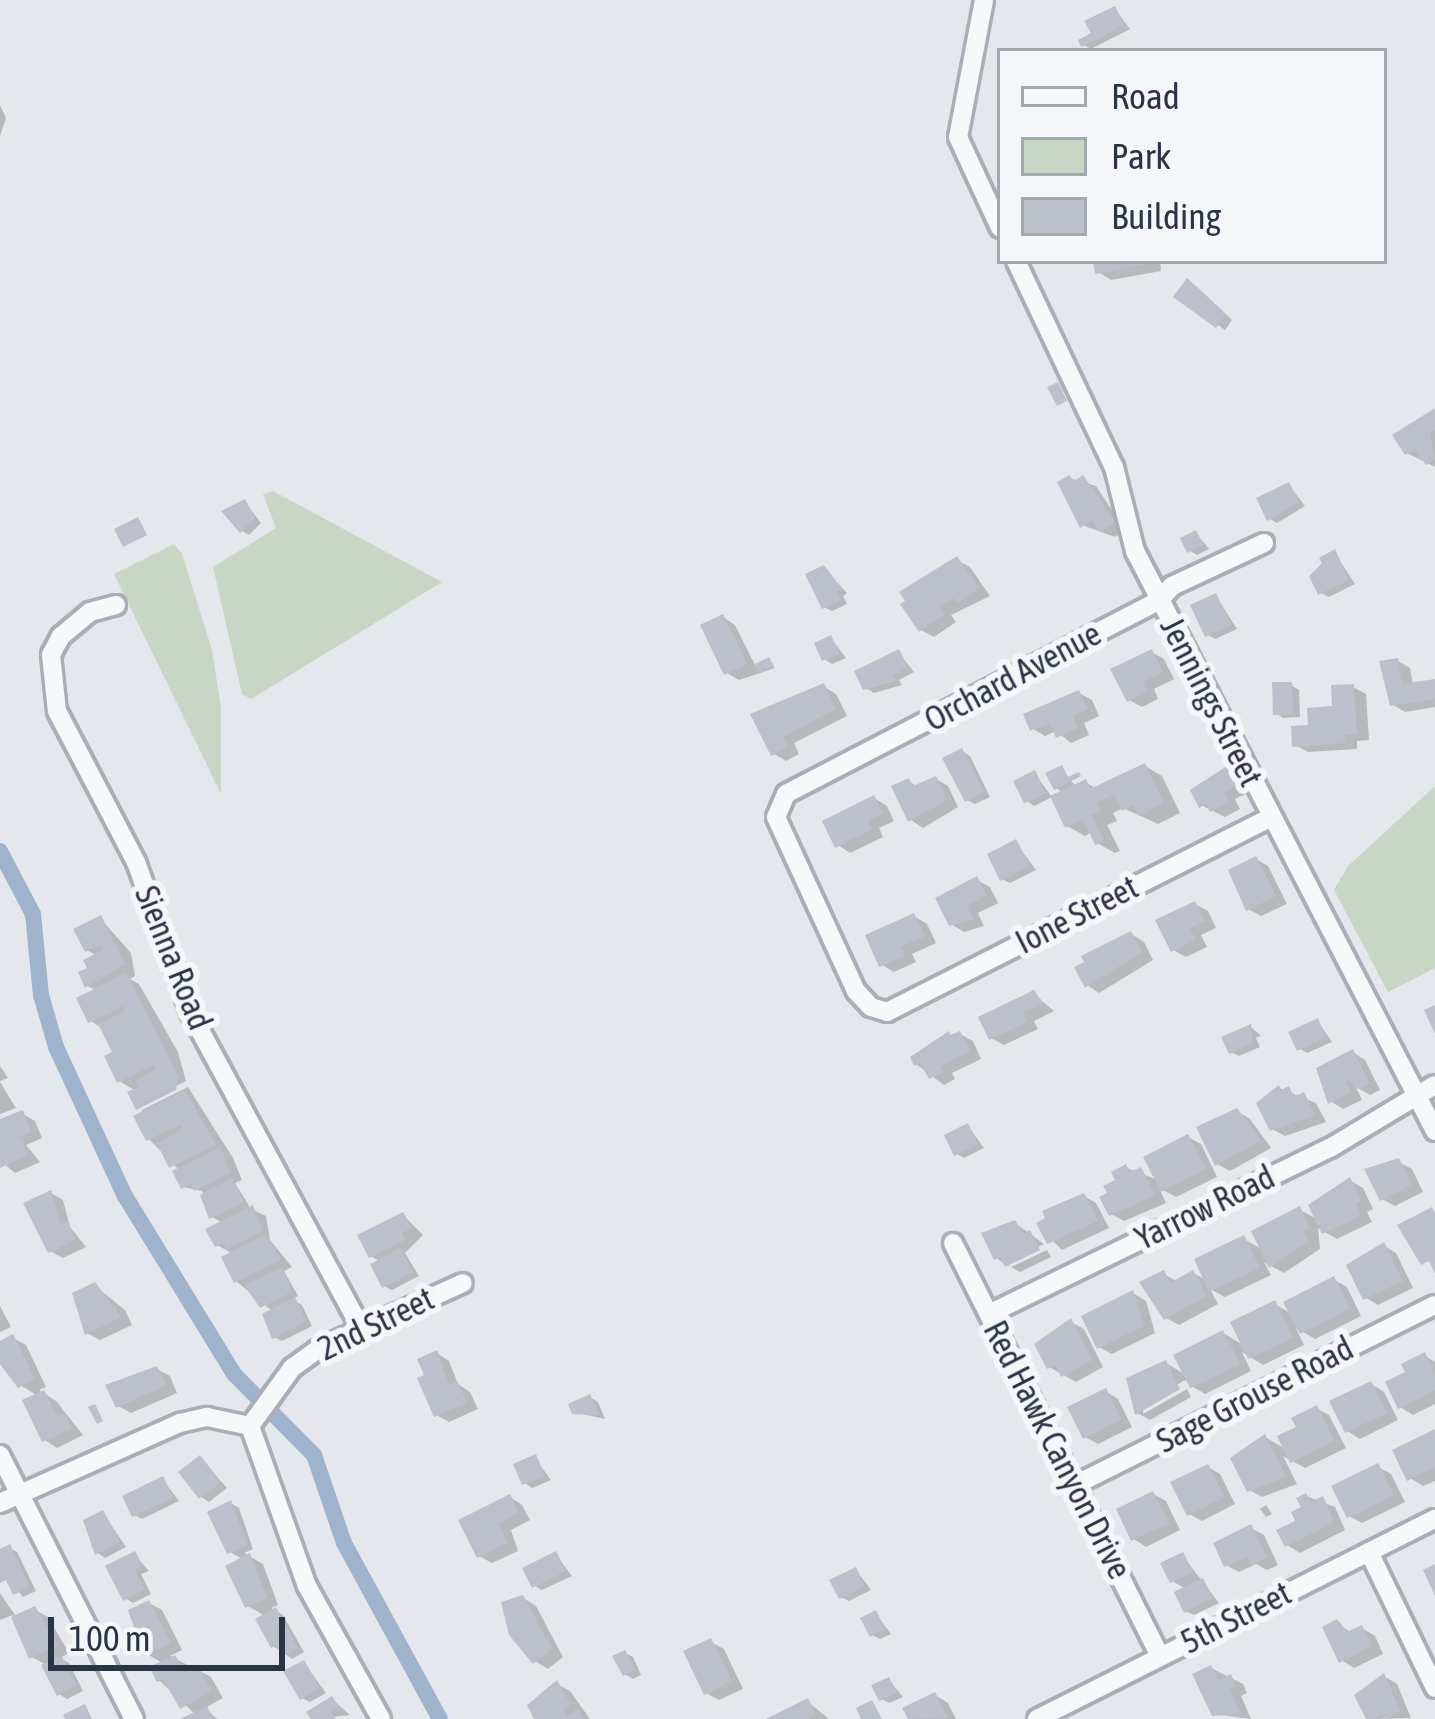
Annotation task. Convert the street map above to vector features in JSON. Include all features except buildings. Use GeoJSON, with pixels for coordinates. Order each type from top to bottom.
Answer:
{"type":"FeatureCollection","features":[{"type":"Feature","properties":{"kind":"street"},"geometry":{"type":"LineString","coordinates":[[983,0],[958,137],[997,222]]}},
{"type":"Feature","properties":{"kind":"street","name":"Jennings Street"},"geometry":{"type":"LineString","coordinates":[[1017,264],[1110,457],[1135,551],[1269,818],[1426,1089],[1435,1131]]}},
{"type":"Feature","properties":{"kind":"street","name":"Orchard Avenue"},"geometry":{"type":"LineString","coordinates":[[887,1012],[871,1006],[856,991],[777,822],[777,809],[786,794],[1160,600],[1172,586],[1264,543]]}},
{"type":"Feature","properties":{"kind":"street","name":"Sienna Road"},"geometry":{"type":"LineString","coordinates":[[116,604],[74,624],[51,655],[57,711],[136,862],[190,1012],[361,1328]]}},
{"type":"Feature","properties":{"kind":"street","name":"Ione Street"},"geometry":{"type":"LineString","coordinates":[[887,1012],[1269,818]]}},
{"type":"Feature","properties":{"kind":"street","name":"Yarrow Road"},"geometry":{"type":"LineString","coordinates":[[989,1314],[1330,1148],[1426,1089]]}},
{"type":"Feature","properties":{"kind":"street","name":"Red Hawk Canyon Drive"},"geometry":{"type":"LineString","coordinates":[[953,1243],[1160,1656]]}},
{"type":"Feature","properties":{"kind":"street","name":"2nd Street"},"geometry":{"type":"LineString","coordinates":[[255,1419],[292,1368],[318,1349],[463,1283]]}},
{"type":"Feature","properties":{"kind":"street","name":"Sage Grouse Road"},"geometry":{"type":"LineString","coordinates":[[1075,1485],[1435,1304]]}},
{"type":"Feature","properties":{"kind":"street"},"geometry":{"type":"LineString","coordinates":[[0,1503],[157,1432],[207,1418],[255,1419],[307,1586],[381,1719]]}},
{"type":"Feature","properties":{"kind":"street"},"geometry":{"type":"LineString","coordinates":[[0,1455],[134,1719]]}},
{"type":"Feature","properties":{"kind":"street","name":"5th Street"},"geometry":{"type":"LineString","coordinates":[[1037,1719],[1435,1519]]}},
{"type":"Feature","properties":{"kind":"street"},"geometry":{"type":"LineString","coordinates":[[1369,1552],[1435,1688]]}},
{"type":"Feature","properties":{"kind":"green space"},"geometry":{"type":"Polygon","coordinates":[[[273,491],[442,582],[251,699],[242,694],[213,567],[276,528],[263,494],[273,491]]]}},
{"type":"Feature","properties":{"kind":"green space"},"geometry":{"type":"Polygon","coordinates":[[[174,544],[182,554],[212,650],[221,708],[221,794],[114,574],[174,544]]]}},
{"type":"Feature","properties":{"kind":"green space"},"geometry":{"type":"Polygon","coordinates":[[[1435,786],[1435,968],[1388,992],[1334,890],[1348,866],[1435,786]]]}},
{"type":"Feature","properties":{"kind":"waterway"},"geometry":{"type":"LineString","coordinates":[[0,851],[33,914],[41,995],[56,1047],[125,1196],[234,1374],[314,1455],[344,1543],[440,1719]]}}]}
